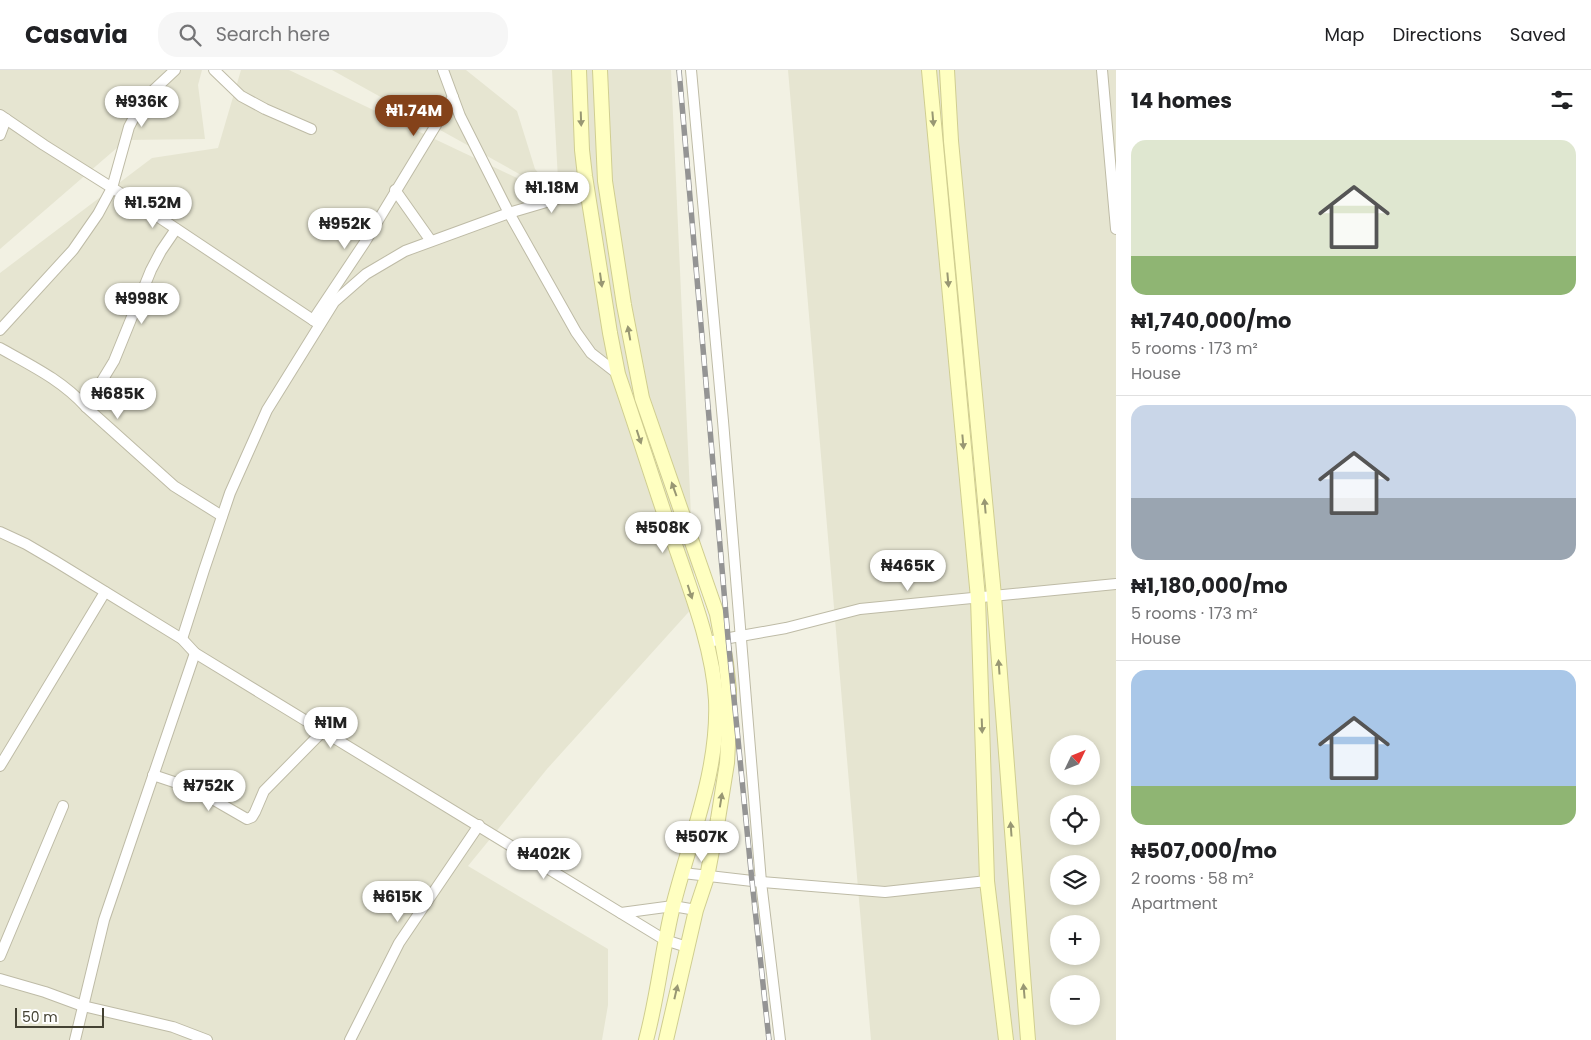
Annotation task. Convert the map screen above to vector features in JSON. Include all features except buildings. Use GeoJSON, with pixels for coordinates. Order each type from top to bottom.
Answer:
{"type":"FeatureCollection","features":[{"type":"Feature","properties":{"kind":"street"},"geometry":{"type":"LineString","coordinates":[[0,330],[73,250],[98,214],[112,188],[130,127],[143,100],[175,70]]}},
{"type":"Feature","properties":{"kind":"street"},"geometry":{"type":"LineString","coordinates":[[214,70],[241,96],[265,109],[312,129]]}},
{"type":"Feature","properties":{"kind":"street"},"geometry":{"type":"LineString","coordinates":[[443,70],[460,116],[509,213],[576,332],[591,353],[618,374]]}},
{"type":"Feature","properties":{"kind":"street"},"geometry":{"type":"LineString","coordinates":[[579,70],[582,150],[610,334],[618,374],[707,642],[716,697],[715,738],[710,770],[700,814],[673,906],[665,940],[658,989],[646,1040]]}},
{"type":"Feature","properties":{"kind":"street"},"geometry":{"type":"LineString","coordinates":[[600,70],[605,180],[610,220],[642,398],[717,614],[729,690],[730,725],[727,763],[706,877],[696,910],[666,1040]]}},
{"type":"Feature","properties":{"kind":"street"},"geometry":{"type":"LineString","coordinates":[[691,70],[724,430],[761,882],[780,1040]]}},
{"type":"Feature","properties":{"kind":"street"},"geometry":{"type":"LineString","coordinates":[[929,70],[978,598],[988,881],[1006,1040]]}},
{"type":"Feature","properties":{"kind":"street"},"geometry":{"type":"LineString","coordinates":[[946,70],[994,596],[1028,1040]]}},
{"type":"Feature","properties":{"kind":"street"},"geometry":{"type":"LineString","coordinates":[[1102,70],[1116,229]]}},
{"type":"Feature","properties":{"kind":"street"},"geometry":{"type":"LineString","coordinates":[[182,639],[230,493],[267,410],[316,322],[453,96]]}},
{"type":"Feature","properties":{"kind":"street"},"geometry":{"type":"LineString","coordinates":[[0,135],[3,117],[316,322]]}},
{"type":"Feature","properties":{"kind":"street"},"geometry":{"type":"LineString","coordinates":[[395,190],[431,241]]}},
{"type":"Feature","properties":{"kind":"street"},"geometry":{"type":"LineString","coordinates":[[316,322],[334,302],[366,274],[405,251],[509,213],[588,190]]}},
{"type":"Feature","properties":{"kind":"street"},"geometry":{"type":"LineString","coordinates":[[86,407],[114,361],[151,270],[176,229]]}},
{"type":"Feature","properties":{"kind":"street"},"geometry":{"type":"LineString","coordinates":[[0,348],[56,380],[174,486],[222,516]]}},
{"type":"Feature","properties":{"kind":"street"},"geometry":{"type":"LineString","coordinates":[[0,532],[26,544],[182,639],[195,652],[665,940],[687,947]]}},
{"type":"Feature","properties":{"kind":"street"},"geometry":{"type":"LineString","coordinates":[[707,642],[786,628],[860,610],[1116,584]]}},
{"type":"Feature","properties":{"kind":"street"},"geometry":{"type":"LineString","coordinates":[[0,766],[105,592]]}},
{"type":"Feature","properties":{"kind":"street"},"geometry":{"type":"LineString","coordinates":[[75,1040],[104,920],[195,652]]}},
{"type":"Feature","properties":{"kind":"street"},"geometry":{"type":"LineString","coordinates":[[152,775],[195,789],[247,819],[252,817],[264,791],[324,730]]}},
{"type":"Feature","properties":{"kind":"street"},"geometry":{"type":"LineString","coordinates":[[0,956],[63,806]]}},
{"type":"Feature","properties":{"kind":"street"},"geometry":{"type":"LineString","coordinates":[[350,1040],[399,944],[479,825]]}},
{"type":"Feature","properties":{"kind":"street"},"geometry":{"type":"LineString","coordinates":[[683,873],[706,877],[885,892],[988,881]]}},
{"type":"Feature","properties":{"kind":"street"},"geometry":{"type":"LineString","coordinates":[[622,913],[673,906],[696,910]]}},
{"type":"Feature","properties":{"kind":"street"},"geometry":{"type":"LineString","coordinates":[[1,983],[22,985],[83,1006],[173,1027],[207,1040]]}},
{"type":"Feature","properties":{"kind":"shaded area"},"geometry":{"type":"Polygon","coordinates":[[[0,70],[202,70],[198,85],[205,139],[126,140],[0,249],[0,70]]]}},
{"type":"Feature","properties":{"kind":"shaded area"},"geometry":{"type":"Polygon","coordinates":[[[241,70],[289,70],[559,198],[552,70],[671,70],[695,605],[547,769],[468,866],[608,949],[608,1005],[602,1040],[0,1040],[0,273],[152,158],[218,148],[241,70]]]}},
{"type":"Feature","properties":{"kind":"shaded area"},"geometry":{"type":"Polygon","coordinates":[[[332,70],[466,70],[517,111],[535,169],[559,196],[332,70]]]}},
{"type":"Feature","properties":{"kind":"shaded area"},"geometry":{"type":"Polygon","coordinates":[[[788,70],[1116,70],[1116,1040],[871,1040],[788,70]]]}},
{"type":"Feature","properties":{"kind":"railway"},"geometry":{"type":"LineString","coordinates":[[679,70],[728,638],[769,1040]]}}]}
